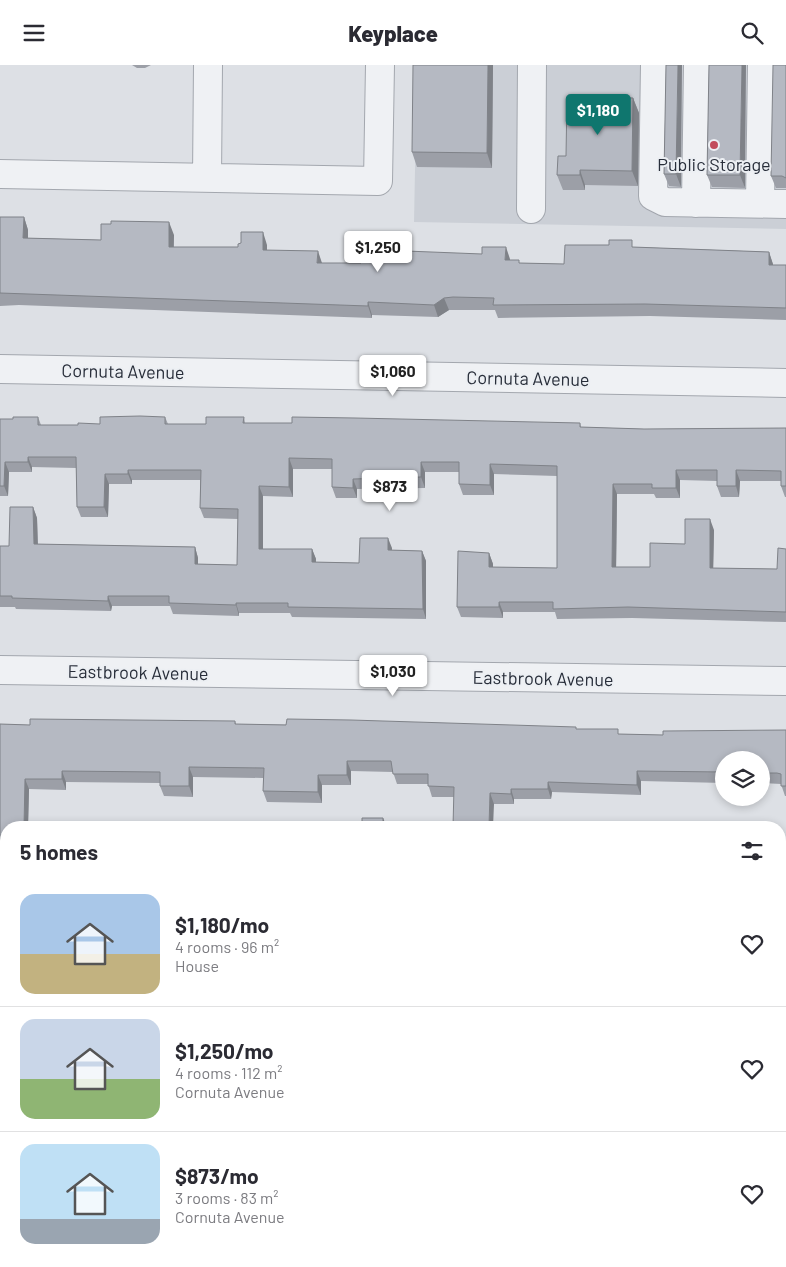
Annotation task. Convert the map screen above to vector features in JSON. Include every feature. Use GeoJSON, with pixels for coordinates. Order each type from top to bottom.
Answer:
{"type":"FeatureCollection","features":[{"type":"Feature","properties":{"kind":"street"},"geometry":{"type":"LineString","coordinates":[[207,178],[208,65]]}},
{"type":"Feature","properties":{"kind":"street"},"geometry":{"type":"LineString","coordinates":[[0,174],[378,181],[380,65]]}},
{"type":"Feature","properties":{"kind":"street"},"geometry":{"type":"LineString","coordinates":[[530,209],[532,65]]}},
{"type":"Feature","properties":{"kind":"street"},"geometry":{"type":"LineString","coordinates":[[655,65],[654,196],[665,202],[773,204],[762,65]]}},
{"type":"Feature","properties":{"kind":"street"},"geometry":{"type":"LineString","coordinates":[[696,203],[698,65]]}},
{"type":"Feature","properties":{"kind":"street","name":"Cornuta Avenue"},"geometry":{"type":"LineString","coordinates":[[0,369],[786,383]]}},
{"type":"Feature","properties":{"kind":"street","name":"Eastbrook Avenue"},"geometry":{"type":"LineString","coordinates":[[0,670],[786,681]]}},
{"type":"Feature","properties":{"kind":"shaded area"},"geometry":{"type":"Polygon","coordinates":[[[417,65],[786,65],[786,229],[414,222],[417,65]]]}},
{"type":"Feature","properties":{"kind":"building"},"geometry":{"type":"Polygon","coordinates":[[[413,65],[488,65],[487,153],[412,152],[413,65]]]}},
{"type":"Feature","properties":{"kind":"building"},"geometry":{"type":"Polygon","coordinates":[[[666,65],[678,65],[676,174],[664,174],[666,65]]]}},
{"type":"Feature","properties":{"kind":"building"},"geometry":{"type":"Polygon","coordinates":[[[709,65],[742,65],[740,175],[707,175],[709,65]]]}},
{"type":"Feature","properties":{"kind":"building"},"geometry":{"type":"Polygon","coordinates":[[[773,65],[786,65],[786,178],[771,176],[773,65]]]}},
{"type":"Feature","properties":{"kind":"building"},"geometry":{"type":"Polygon","coordinates":[[[567,97],[633,98],[632,171],[580,170],[580,175],[557,175],[558,156],[566,156],[567,97]]]}},
{"type":"Feature","properties":{"kind":"building"},"geometry":{"type":"Polygon","coordinates":[[[0,217],[24,217],[23,238],[101,240],[101,224],[111,224],[111,221],[169,222],[169,247],[238,247],[238,244],[241,243],[241,232],[263,232],[263,250],[318,251],[317,263],[361,263],[362,245],[369,239],[390,239],[390,247],[406,247],[406,251],[482,254],[482,247],[506,247],[505,260],[519,260],[519,263],[564,264],[565,245],[609,245],[609,240],[632,240],[632,247],[769,252],[769,265],[786,265],[786,308],[645,304],[493,305],[494,298],[453,297],[444,298],[434,305],[368,302],[368,306],[0,293],[0,217]]]}},
{"type":"Feature","properties":{"kind":"building"},"geometry":{"type":"Polygon","coordinates":[[[38,417],[38,425],[78,425],[78,423],[100,424],[100,417],[165,417],[165,424],[206,424],[206,417],[244,417],[243,423],[292,423],[292,417],[580,423],[580,427],[644,429],[786,428],[786,486],[781,486],[781,471],[736,470],[736,486],[717,486],[717,470],[676,470],[676,488],[652,488],[652,484],[613,484],[612,567],[650,567],[650,543],[685,544],[685,519],[710,519],[710,568],[777,569],[778,548],[786,549],[786,612],[628,607],[553,609],[553,602],[499,602],[499,607],[457,607],[458,551],[489,553],[489,567],[557,568],[557,466],[490,464],[490,485],[459,484],[459,462],[421,462],[421,477],[353,479],[353,488],[332,487],[332,459],[289,458],[289,487],[259,486],[259,549],[312,549],[312,562],[359,563],[360,538],[388,538],[388,550],[422,551],[423,609],[288,607],[288,603],[236,603],[236,605],[169,603],[169,596],[108,596],[108,601],[0,596],[0,546],[9,546],[10,507],[33,507],[34,544],[195,547],[195,564],[237,565],[238,509],[200,508],[201,470],[128,470],[128,474],[105,474],[104,507],[77,507],[76,457],[28,457],[28,462],[5,462],[4,486],[0,486],[0,419],[38,417]]]}},
{"type":"Feature","properties":{"kind":"building"},"geometry":{"type":"Polygon","coordinates":[[[30,719],[235,721],[235,724],[286,725],[287,719],[576,727],[576,729],[618,729],[618,734],[663,735],[663,731],[786,730],[786,786],[781,786],[781,774],[770,773],[770,751],[715,751],[715,772],[637,771],[637,785],[548,782],[548,789],[511,789],[511,794],[490,793],[489,821],[453,821],[454,787],[428,786],[428,774],[393,774],[391,761],[347,761],[347,775],[318,775],[318,792],[263,791],[264,768],[189,767],[189,786],[160,786],[160,772],[62,771],[62,779],[25,779],[24,821],[0,821],[0,724],[30,725],[30,719]]]}},
{"type":"Feature","properties":{"kind":"building"},"geometry":{"type":"Polygon","coordinates":[[[362,818],[383,818],[383,821],[362,821],[362,818]]]}},
{"type":"Feature","properties":{"kind":"place","name":"Public Storage"},"geometry":{"type":"Point","coordinates":[714,145]}}]}
